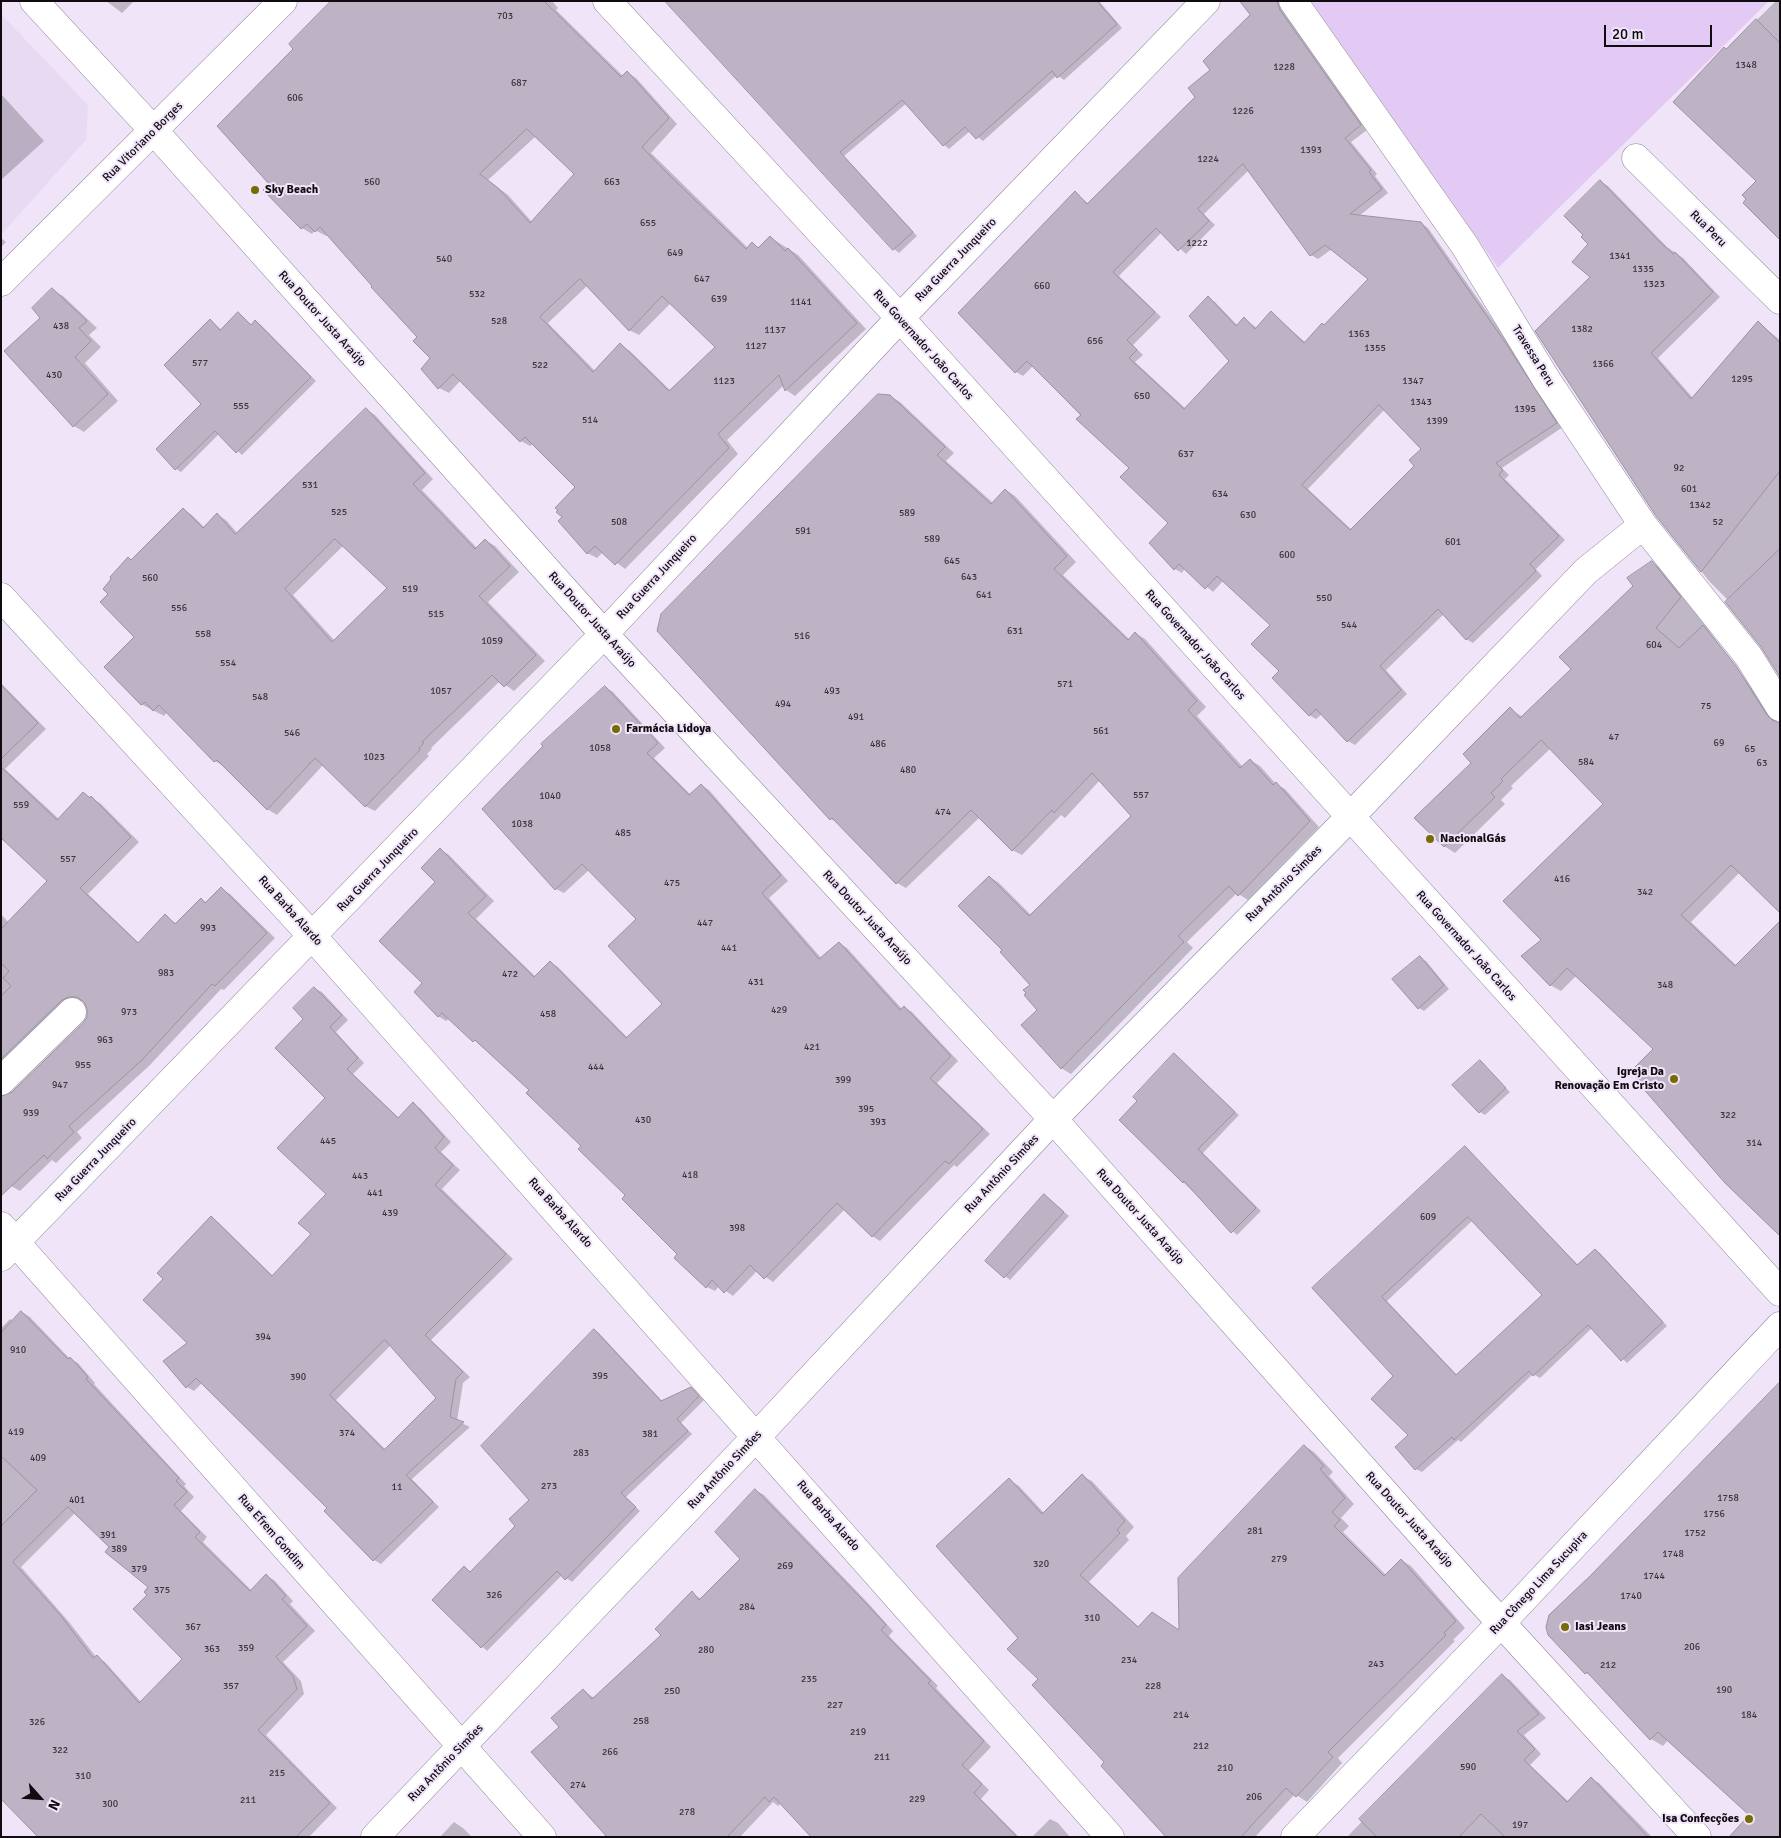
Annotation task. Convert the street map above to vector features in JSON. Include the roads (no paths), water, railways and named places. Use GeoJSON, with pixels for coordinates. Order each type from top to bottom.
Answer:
{"type":"FeatureCollection","features":[{"type":"Feature","properties":{"kind":"street","name":"Rua Doutor Justa Araújo"},"geometry":{"type":"LineString","coordinates":[[34,1],[154,131],[604,634],[1053,1119],[1501,1623],[1697,1837]]}},
{"type":"Feature","properties":{"kind":"street","name":"Rua Vitoriano Borges"},"geometry":{"type":"LineString","coordinates":[[1,282],[283,1]]}},
{"type":"Feature","properties":{"kind":"street","name":"Rua Governador João Carlos"},"geometry":{"type":"LineString","coordinates":[[607,1],[900,318],[1780,1292]]}},
{"type":"Feature","properties":{"kind":"street","name":"Rua Guerra Junqueiro"},"geometry":{"type":"LineString","coordinates":[[6,1242],[313,937],[604,634],[900,318],[1206,1]]}},
{"type":"Feature","properties":{"kind":"street","name":"Travessa Peru"},"geometry":{"type":"LineString","coordinates":[[1293,1],[1465,246],[1546,378],[1643,525],[1749,657],[1780,706]]}},
{"type":"Feature","properties":{"kind":"street","name":"Rua Peru"},"geometry":{"type":"LineString","coordinates":[[1636,158],[1780,300]]}},
{"type":"Feature","properties":{"kind":"street","name":"Rua Antônio Simões"},"geometry":{"type":"LineString","coordinates":[[375,1837],[758,1436],[1053,1119],[1350,817],[1586,571],[1643,525]]}},
{"type":"Feature","properties":{"kind":"street","name":"Rua Barba Alardo"},"geometry":{"type":"LineString","coordinates":[[1,597],[313,937],[758,1436],[1110,1837]]}},
{"type":"Feature","properties":{"kind":"street"},"geometry":{"type":"LineString","coordinates":[[1,1081],[72,1012]]}},
{"type":"Feature","properties":{"kind":"street","name":"Rua Efrem Gondim"},"geometry":{"type":"LineString","coordinates":[[6,1242],[542,1837]]}},
{"type":"Feature","properties":{"kind":"street","name":"Rua Cônego Lima Sucupira"},"geometry":{"type":"LineString","coordinates":[[1295,1837],[1501,1623],[1780,1326]]}},
{"type":"Feature","properties":{"kind":"place","name":"Sky Beach"},"geometry":{"type":"Point","coordinates":[255,190]}},
{"type":"Feature","properties":{"kind":"place","name":"Farmácia Lidoya"},"geometry":{"type":"Point","coordinates":[616,729]}},
{"type":"Feature","properties":{"kind":"place","name":"NacionalGás"},"geometry":{"type":"Point","coordinates":[1430,839]}},
{"type":"Feature","properties":{"kind":"place","name":"Igreja Da Renovação Em Cristo"},"geometry":{"type":"Point","coordinates":[1674,1079]}},
{"type":"Feature","properties":{"kind":"place","name":"Iasi Jeans"},"geometry":{"type":"Point","coordinates":[1565,1627]}},
{"type":"Feature","properties":{"kind":"place","name":"Isa Confecções"},"geometry":{"type":"Point","coordinates":[1749,1819]}}]}
